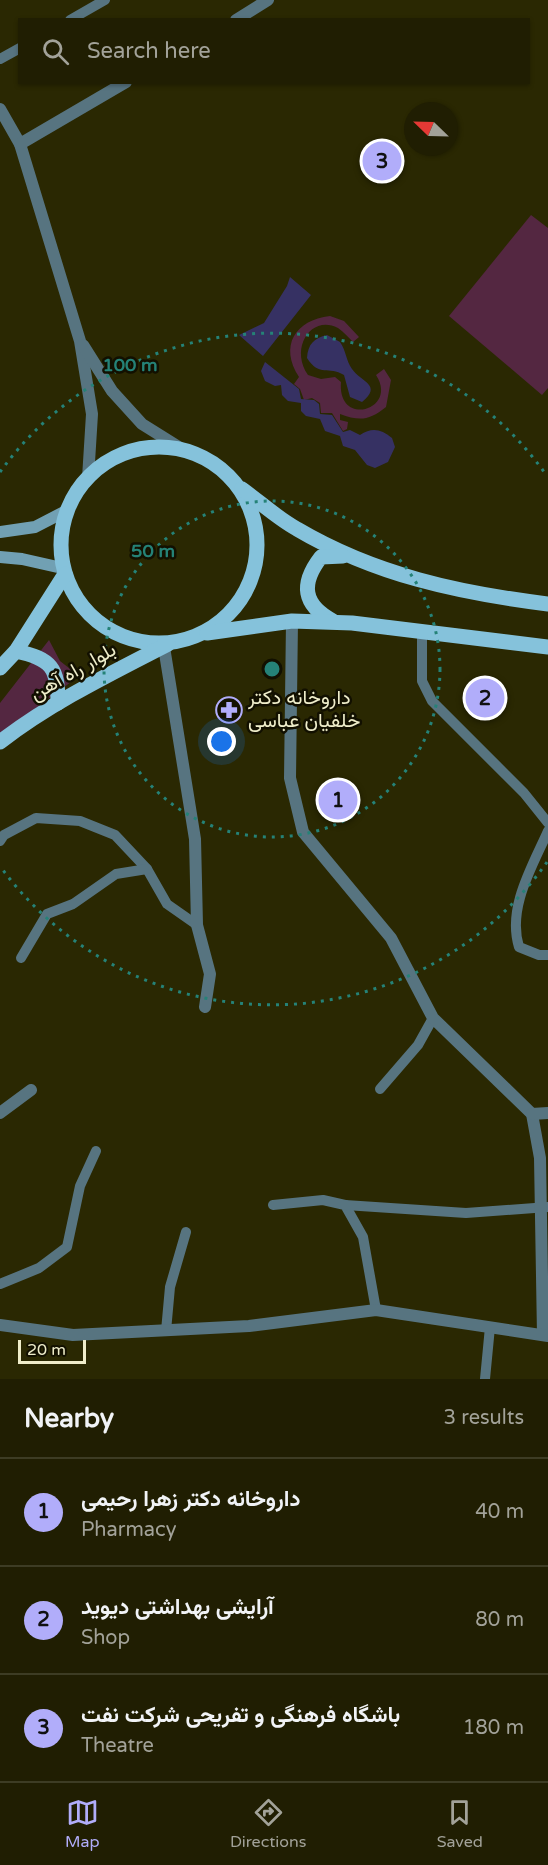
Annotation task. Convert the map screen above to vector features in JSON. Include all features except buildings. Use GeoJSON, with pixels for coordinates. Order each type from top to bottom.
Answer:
{"type":"FeatureCollection","features":[{"type":"Feature","properties":{"kind":"main road"},"geometry":{"type":"LineString","coordinates":[[548,604],[483,596],[406,579],[349,557],[295,529],[237,486],[213,462],[182,449],[148,447],[115,457],[87,478],[68,510],[61,538],[63,571],[81,605],[105,628],[136,642],[167,645],[204,633],[292,621],[337,623],[548,647]]}},
{"type":"Feature","properties":{"kind":"main road"},"geometry":{"type":"LineString","coordinates":[[204,633],[227,617],[244,594],[255,567],[257,538],[254,520],[237,486]]}},
{"type":"Feature","properties":{"kind":"main road"},"geometry":{"type":"LineString","coordinates":[[0,532],[35,527],[68,510]]}},
{"type":"Feature","properties":{"kind":"main road"},"geometry":{"type":"LineString","coordinates":[[337,623],[317,612],[310,604],[307,588],[313,568],[321,557],[332,555],[349,557]]}},
{"type":"Feature","properties":{"kind":"main road"},"geometry":{"type":"LineString","coordinates":[[0,557],[22,559],[63,571]]}},
{"type":"Feature","properties":{"kind":"main road"},"geometry":{"type":"LineString","coordinates":[[0,668],[16,651],[63,571]]}},
{"type":"Feature","properties":{"kind":"main road","name":"بلوار راه آهن"},"geometry":{"type":"LineString","coordinates":[[0,742],[102,677],[167,645]]}},
{"type":"Feature","properties":{"kind":"main road"},"geometry":{"type":"LineString","coordinates":[[16,651],[33,655],[51,665],[58,676],[58,704]]}},
{"type":"Feature","properties":{"kind":"street"},"geometry":{"type":"LineString","coordinates":[[239,18],[268,0]]}},
{"type":"Feature","properties":{"kind":"street"},"geometry":{"type":"LineString","coordinates":[[20,144],[123,84]]}},
{"type":"Feature","properties":{"kind":"street"},"geometry":{"type":"LineString","coordinates":[[0,109],[20,144],[80,341],[92,414],[87,478]]}},
{"type":"Feature","properties":{"kind":"street"},"geometry":{"type":"LineString","coordinates":[[80,341],[112,391],[142,424],[182,449]]}},
{"type":"Feature","properties":{"kind":"street"},"geometry":{"type":"LineString","coordinates":[[0,1325],[73,1335],[249,1326],[376,1310],[545,1336],[544,1207],[540,1158],[532,1114],[433,1018],[391,938],[303,832],[291,778],[292,621]]}},
{"type":"Feature","properties":{"kind":"street"},"geometry":{"type":"LineString","coordinates":[[167,645],[195,839],[197,926],[210,974],[205,1007]]}},
{"type":"Feature","properties":{"kind":"street"},"geometry":{"type":"LineString","coordinates":[[0,1113],[31,1090]]}},
{"type":"Feature","properties":{"kind":"street"},"geometry":{"type":"LineString","coordinates":[[532,1114],[548,1113]]}},
{"type":"Feature","properties":{"kind":"lane"},"geometry":{"type":"LineString","coordinates":[[74,18],[105,0]]}},
{"type":"Feature","properties":{"kind":"lane"},"geometry":{"type":"LineString","coordinates":[[0,58],[18,49]]}},
{"type":"Feature","properties":{"kind":"lane"},"geometry":{"type":"LineString","coordinates":[[422,632],[422,681],[432,701],[524,793],[548,823]]}},
{"type":"Feature","properties":{"kind":"lane"},"geometry":{"type":"LineString","coordinates":[[0,841],[4,835],[36,818],[80,821],[115,835],[147,869],[167,904],[197,926]]}},
{"type":"Feature","properties":{"kind":"lane"},"geometry":{"type":"LineString","coordinates":[[548,831],[521,891],[515,934],[519,947],[539,955],[548,955]]}},
{"type":"Feature","properties":{"kind":"lane"},"geometry":{"type":"LineString","coordinates":[[21,958],[47,914],[73,904],[116,874],[147,869]]}},
{"type":"Feature","properties":{"kind":"lane"},"geometry":{"type":"LineString","coordinates":[[380,1089],[418,1044],[433,1018]]}},
{"type":"Feature","properties":{"kind":"lane"},"geometry":{"type":"LineString","coordinates":[[0,1284],[39,1268],[67,1247],[80,1186],[96,1151]]}},
{"type":"Feature","properties":{"kind":"lane"},"geometry":{"type":"LineString","coordinates":[[273,1204],[323,1200],[345,1205],[466,1213],[544,1207]]}},
{"type":"Feature","properties":{"kind":"lane"},"geometry":{"type":"LineString","coordinates":[[345,1205],[363,1237],[376,1310]]}},
{"type":"Feature","properties":{"kind":"lane"},"geometry":{"type":"LineString","coordinates":[[166,1330],[170,1287],[186,1232]]}},
{"type":"Feature","properties":{"kind":"lane"},"geometry":{"type":"LineString","coordinates":[[485,1379],[490,1327]]}},
{"type":"Feature","properties":{"kind":"shaded area"},"geometry":{"type":"Polygon","coordinates":[[[531,215],[548,228],[548,388],[542,395],[449,316],[531,215]]]}},
{"type":"Feature","properties":{"kind":"shaded area"},"geometry":{"type":"Polygon","coordinates":[[[290,277],[311,295],[263,356],[239,335],[264,323],[287,286],[290,277]]]}},
{"type":"Feature","properties":{"kind":"shaded area"},"geometry":{"type":"Polygon","coordinates":[[[330,316],[344,321],[359,337],[353,342],[338,328],[328,325],[312,329],[302,344],[301,354],[308,375],[321,379],[335,377],[341,382],[342,396],[348,405],[356,409],[366,409],[374,405],[380,397],[381,387],[376,375],[384,369],[391,380],[386,407],[364,418],[353,418],[340,414],[340,420],[348,422],[347,429],[343,431],[332,413],[321,413],[320,403],[312,398],[304,400],[300,389],[294,384],[299,377],[290,355],[294,336],[300,329],[318,318],[330,316]]]}},
{"type":"Feature","properties":{"kind":"shaded area"},"geometry":{"type":"Polygon","coordinates":[[[327,335],[340,342],[352,369],[368,384],[371,392],[362,402],[350,397],[344,375],[320,370],[307,358],[312,342],[327,335]]]}},
{"type":"Feature","properties":{"kind":"shaded area"},"geometry":{"type":"Polygon","coordinates":[[[265,362],[299,389],[301,399],[314,400],[319,404],[320,414],[332,415],[343,432],[350,430],[360,435],[376,430],[392,438],[395,447],[388,462],[375,468],[367,465],[355,450],[343,446],[340,436],[325,431],[320,419],[306,416],[301,411],[301,403],[288,401],[282,395],[281,385],[275,386],[265,381],[261,371],[265,362]]]}},
{"type":"Feature","properties":{"kind":"shaded area"},"geometry":{"type":"Polygon","coordinates":[[[49,640],[60,661],[79,676],[0,735],[0,703],[49,640]]]}},
{"type":"Feature","properties":{"kind":"place","name":"باشگاه فرهنگی و تفریحی شرکت نفت"},"geometry":{"type":"Point","coordinates":[382,161]}},
{"type":"Feature","properties":{"kind":"place","name":"آرایشی بهداشتی دیوید"},"geometry":{"type":"Point","coordinates":[485,698]}},
{"type":"Feature","properties":{"kind":"place","name":"داروخانه دکتر خلفیان عباسی"},"geometry":{"type":"Point","coordinates":[229,710]}},
{"type":"Feature","properties":{"kind":"place","name":"داروخانه دکتر زهرا رحیمی"},"geometry":{"type":"Point","coordinates":[338,800]}}]}
